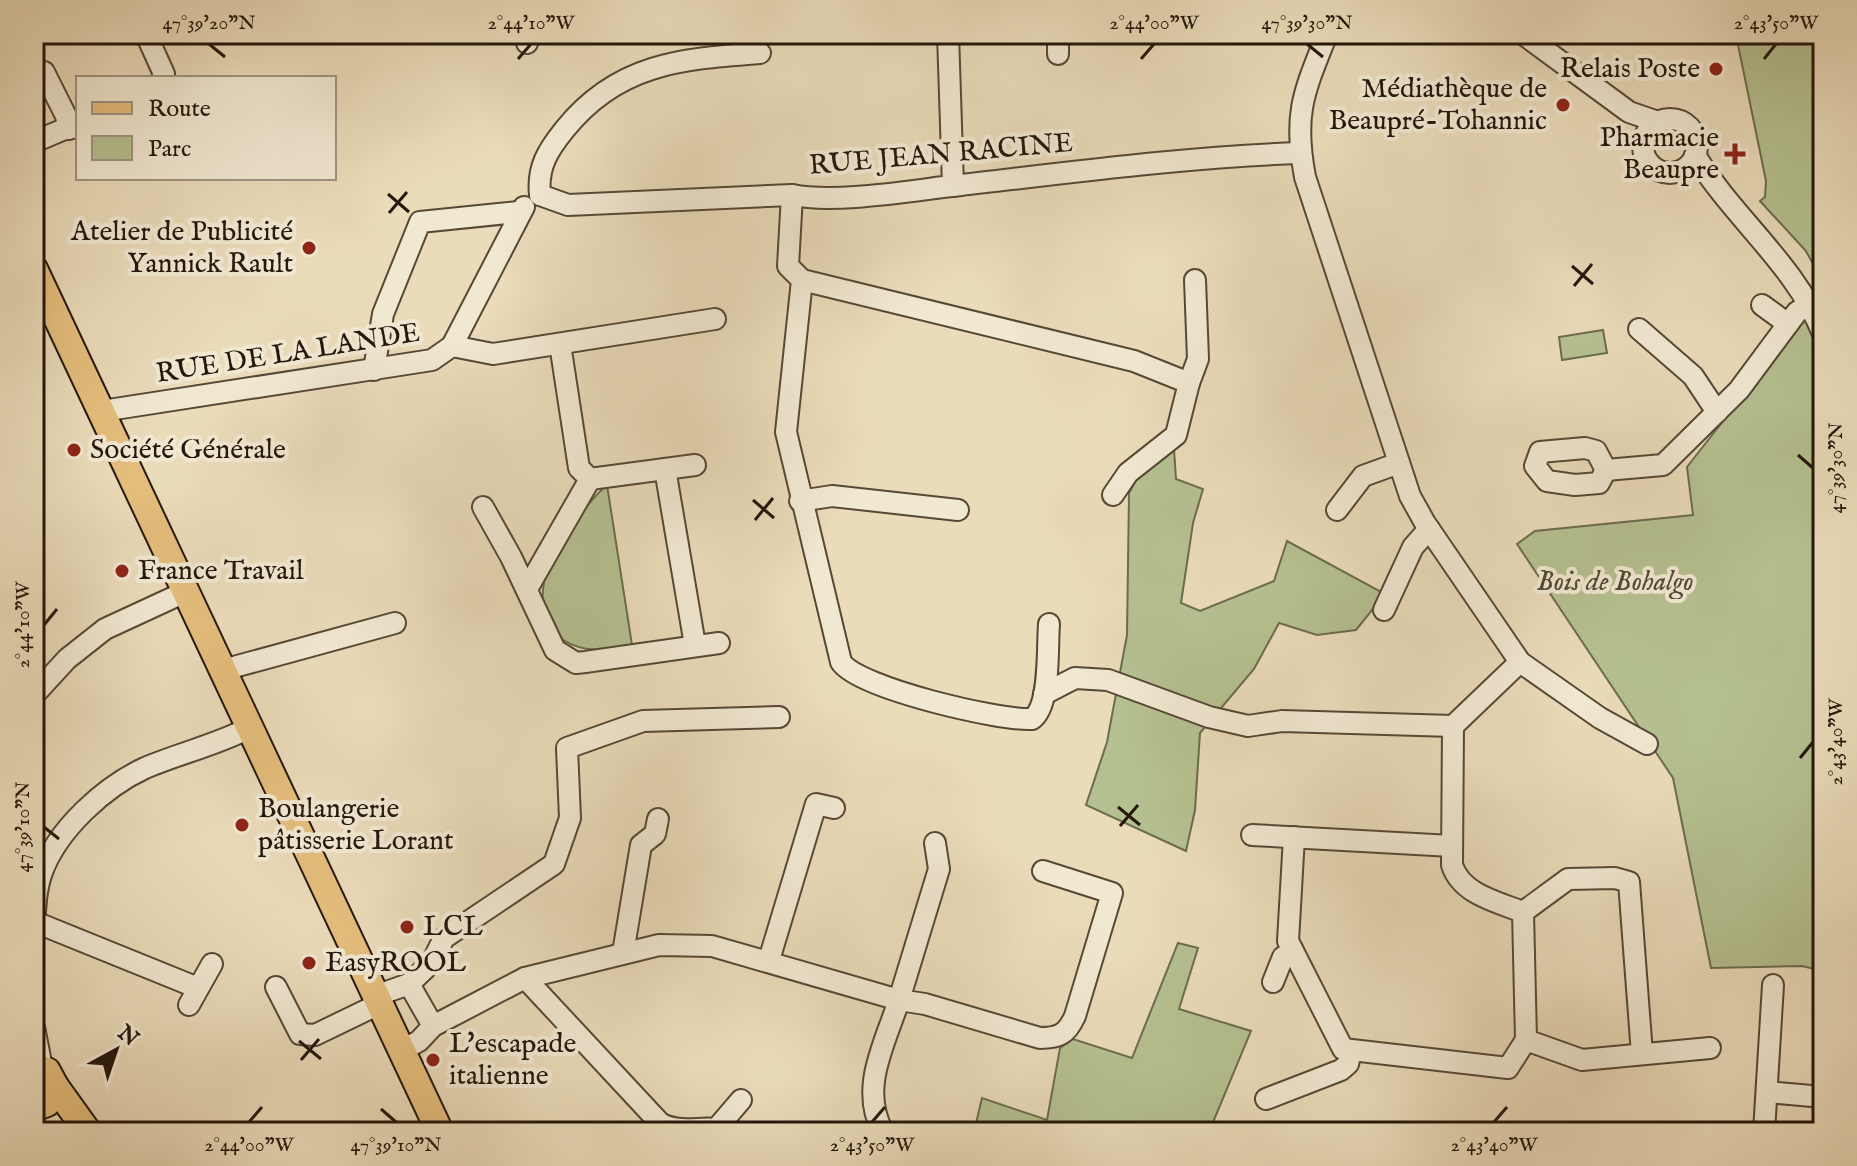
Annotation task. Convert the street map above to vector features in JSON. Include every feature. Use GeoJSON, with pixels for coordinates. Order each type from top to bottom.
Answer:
{"type":"FeatureCollection","features":[{"type":"Feature","properties":{"kind":"main road"},"geometry":{"type":"LineString","coordinates":[[34,270],[440,1132]]}},
{"type":"Feature","properties":{"kind":"main road"},"geometry":{"type":"LineString","coordinates":[[40,1094],[79,1132]]}},
{"type":"Feature","properties":{"kind":"main road"},"geometry":{"type":"LineString","coordinates":[[40,1094],[88,1132]]}},
{"type":"Feature","properties":{"kind":"street"},"geometry":{"type":"LineString","coordinates":[[146,34],[163,76]]}},
{"type":"Feature","properties":{"kind":"street"},"geometry":{"type":"LineString","coordinates":[[948,34],[953,186]]}},
{"type":"Feature","properties":{"kind":"street"},"geometry":{"type":"LineString","coordinates":[[1523,34],[1629,112],[1658,122],[1672,120],[1689,127],[1697,143],[1695,155],[1681,171]]}},
{"type":"Feature","properties":{"kind":"street"},"geometry":{"type":"LineString","coordinates":[[1328,36],[1314,59],[1301,106],[1300,153],[1305,177],[1410,496],[1520,662],[1600,718],[1647,744]]}},
{"type":"Feature","properties":{"kind":"street"},"geometry":{"type":"LineString","coordinates":[[452,346],[518,212],[540,195],[538,176],[547,153],[571,121],[603,92],[637,73],[669,62],[760,53]]}},
{"type":"Feature","properties":{"kind":"street"},"geometry":{"type":"LineString","coordinates":[[34,142],[73,128],[44,72]]}},
{"type":"Feature","properties":{"kind":"street"},"geometry":{"type":"LineString","coordinates":[[1629,112],[1650,165],[1665,173],[1681,171],[1718,192]]}},
{"type":"Feature","properties":{"kind":"street"},"geometry":{"type":"LineString","coordinates":[[1643,141],[1658,122]]}},
{"type":"Feature","properties":{"kind":"street","name":"RUE JEAN RACINE"},"geometry":{"type":"LineString","coordinates":[[540,195],[568,205],[792,195],[812,199],[953,186],[1122,164],[1300,153]]}},
{"type":"Feature","properties":{"kind":"street"},"geometry":{"type":"LineString","coordinates":[[1695,155],[1718,192],[1793,279],[1810,304],[1823,334]]}},
{"type":"Feature","properties":{"kind":"street"},"geometry":{"type":"LineString","coordinates":[[792,195],[788,266],[802,280],[1134,361],[1189,383]]}},
{"type":"Feature","properties":{"kind":"street"},"geometry":{"type":"LineString","coordinates":[[374,370],[383,314],[420,222],[518,212]]}},
{"type":"Feature","properties":{"kind":"street"},"geometry":{"type":"LineString","coordinates":[[802,280],[786,432],[800,501],[845,668],[925,700],[1023,719],[1038,715],[1044,694],[1049,624]]}},
{"type":"Feature","properties":{"kind":"street"},"geometry":{"type":"LineString","coordinates":[[1113,495],[1128,473],[1176,435],[1198,359],[1195,280]]}},
{"type":"Feature","properties":{"kind":"street"},"geometry":{"type":"LineString","coordinates":[[1606,470],[1663,465],[1739,390],[1797,312],[1810,304]]}},
{"type":"Feature","properties":{"kind":"street"},"geometry":{"type":"LineString","coordinates":[[1762,305],[1788,324]]}},
{"type":"Feature","properties":{"kind":"street","name":"RUE DE LA LANDE"},"geometry":{"type":"LineString","coordinates":[[102,411],[432,360],[452,346],[493,354],[715,319]]}},
{"type":"Feature","properties":{"kind":"street"},"geometry":{"type":"LineString","coordinates":[[1639,329],[1693,376],[1717,412]]}},
{"type":"Feature","properties":{"kind":"street"},"geometry":{"type":"LineString","coordinates":[[560,344],[579,468],[590,479]]}},
{"type":"Feature","properties":{"kind":"street"},"geometry":{"type":"LineString","coordinates":[[1337,510],[1363,476],[1399,463]]}},
{"type":"Feature","properties":{"kind":"street"},"geometry":{"type":"LineString","coordinates":[[590,479],[695,465]]}},
{"type":"Feature","properties":{"kind":"street"},"geometry":{"type":"LineString","coordinates":[[665,469],[695,645]]}},
{"type":"Feature","properties":{"kind":"street"},"geometry":{"type":"LineString","coordinates":[[527,589],[590,479]]}},
{"type":"Feature","properties":{"kind":"street"},"geometry":{"type":"LineString","coordinates":[[800,501],[832,496],[958,510]]}},
{"type":"Feature","properties":{"kind":"street"},"geometry":{"type":"LineString","coordinates":[[483,507],[527,589],[537,618],[555,650],[576,663],[719,643]]}},
{"type":"Feature","properties":{"kind":"street"},"geometry":{"type":"LineString","coordinates":[[1384,610],[1413,547],[1429,529]]}},
{"type":"Feature","properties":{"kind":"street"},"geometry":{"type":"LineString","coordinates":[[34,695],[67,659],[105,629],[185,592]]}},
{"type":"Feature","properties":{"kind":"street"},"geometry":{"type":"LineString","coordinates":[[223,670],[395,623]]}},
{"type":"Feature","properties":{"kind":"street"},"geometry":{"type":"LineString","coordinates":[[1044,694],[1075,678],[1108,680],[1227,723],[1248,726],[1270,721],[1453,726],[1520,662]]}},
{"type":"Feature","properties":{"kind":"street"},"geometry":{"type":"LineString","coordinates":[[276,987],[300,1034],[315,1035],[409,984],[432,962],[444,938],[554,864],[570,818],[567,748],[643,721],[779,717]]}},
{"type":"Feature","properties":{"kind":"street"},"geometry":{"type":"LineString","coordinates":[[1453,726],[1452,846],[1455,874],[1465,887],[1523,912]]}},
{"type":"Feature","properties":{"kind":"street"},"geometry":{"type":"LineString","coordinates":[[34,933],[42,872],[55,846],[101,798],[142,770],[213,745],[249,728]]}},
{"type":"Feature","properties":{"kind":"street"},"geometry":{"type":"LineString","coordinates":[[769,960],[816,804],[834,808]]}},
{"type":"Feature","properties":{"kind":"street"},"geometry":{"type":"LineString","coordinates":[[623,953],[641,845],[655,834],[658,819]]}},
{"type":"Feature","properties":{"kind":"street"},"geometry":{"type":"LineString","coordinates":[[1252,835],[1452,846]]}},
{"type":"Feature","properties":{"kind":"street"},"geometry":{"type":"LineString","coordinates":[[1294,837],[1288,941],[1343,1049],[1351,1052],[1508,1068],[1526,1040],[1523,912]]}},
{"type":"Feature","properties":{"kind":"street"},"geometry":{"type":"LineString","coordinates":[[883,1132],[872,1113],[870,1091],[939,869],[935,843]]}},
{"type":"Feature","properties":{"kind":"street"},"geometry":{"type":"LineString","coordinates":[[401,1051],[430,1033],[433,1026],[525,978],[623,953],[684,944],[712,946],[769,960],[899,1000],[925,1004],[1040,1038],[1056,1038],[1069,1030],[1112,893],[1043,871]]}},
{"type":"Feature","properties":{"kind":"street"},"geometry":{"type":"LineString","coordinates":[[1523,912],[1568,879],[1615,878],[1629,882],[1642,1054]]}},
{"type":"Feature","properties":{"kind":"street"},"geometry":{"type":"LineString","coordinates":[[35,922],[193,996],[212,964]]}},
{"type":"Feature","properties":{"kind":"street"},"geometry":{"type":"LineString","coordinates":[[1273,982],[1283,957],[1293,951]]}},
{"type":"Feature","properties":{"kind":"street"},"geometry":{"type":"LineString","coordinates":[[525,978],[660,1123],[689,1131],[723,1130],[741,1100]]}},
{"type":"Feature","properties":{"kind":"street"},"geometry":{"type":"LineString","coordinates":[[409,984],[433,1026]]}},
{"type":"Feature","properties":{"kind":"street"},"geometry":{"type":"LineString","coordinates":[[1764,1132],[1773,985]]}},
{"type":"Feature","properties":{"kind":"street"},"geometry":{"type":"LineString","coordinates":[[34,1027],[40,1094]]}},
{"type":"Feature","properties":{"kind":"street"},"geometry":{"type":"LineString","coordinates":[[1526,1040],[1573,1060],[1710,1048]]}},
{"type":"Feature","properties":{"kind":"street"},"geometry":{"type":"LineString","coordinates":[[1266,1099],[1341,1070],[1348,1064],[1351,1052]]}},
{"type":"Feature","properties":{"kind":"street"},"geometry":{"type":"LineString","coordinates":[[1767,1092],[1823,1097]]}},
{"type":"Feature","properties":{"kind":"green space"},"geometry":{"type":"Polygon","coordinates":[[[1823,34],[1823,282],[1806,251],[1760,201],[1765,197],[1766,181],[1736,35],[1823,34]]]}},
{"type":"Feature","properties":{"kind":"green space","name":"Bois de Bohalgo"},"geometry":{"type":"Polygon","coordinates":[[[1823,294],[1823,971],[1802,966],[1711,968],[1673,778],[1517,544],[1535,531],[1693,515],[1687,467],[1823,294]]]}},
{"type":"Feature","properties":{"kind":"green space"},"geometry":{"type":"Polygon","coordinates":[[[1603,330],[1607,353],[1562,360],[1559,337],[1603,330]]]}},
{"type":"Feature","properties":{"kind":"green space"},"geometry":{"type":"Polygon","coordinates":[[[1174,449],[1176,479],[1203,489],[1193,523],[1181,603],[1200,611],[1274,581],[1287,541],[1385,594],[1356,630],[1317,635],[1279,623],[1254,669],[1200,733],[1195,810],[1186,851],[1086,805],[1107,742],[1127,635],[1129,493],[1142,470],[1174,449]]]}},
{"type":"Feature","properties":{"kind":"green space"},"geometry":{"type":"Polygon","coordinates":[[[607,485],[632,645],[594,650],[578,647],[553,630],[545,616],[543,599],[545,577],[562,541],[607,485]]]}},
{"type":"Feature","properties":{"kind":"green space"},"geometry":{"type":"Polygon","coordinates":[[[1178,943],[1198,948],[1179,1009],[1251,1031],[1209,1132],[974,1132],[982,1098],[1047,1120],[1060,1048],[1073,1039],[1132,1058],[1178,943]]]}},
{"type":"Feature","properties":{"kind":"place","name":"Relais Poste"},"geometry":{"type":"Point","coordinates":[1716,69]}},
{"type":"Feature","properties":{"kind":"place","name":"Médiathèque de Beaupré-Tohannic"},"geometry":{"type":"Point","coordinates":[1563,105]}},
{"type":"Feature","properties":{"kind":"place","name":"Pharmacie Beaupre"},"geometry":{"type":"Point","coordinates":[1735,154]}},
{"type":"Feature","properties":{"kind":"place","name":"Atelier de Publicité Yannick Rault"},"geometry":{"type":"Point","coordinates":[309,248]}},
{"type":"Feature","properties":{"kind":"place","name":"Société Générale"},"geometry":{"type":"Point","coordinates":[74,450]}},
{"type":"Feature","properties":{"kind":"place","name":"France Travail"},"geometry":{"type":"Point","coordinates":[122,571]}},
{"type":"Feature","properties":{"kind":"place","name":"Boulangerie pâtisserie Lorant"},"geometry":{"type":"Point","coordinates":[242,825]}},
{"type":"Feature","properties":{"kind":"place","name":"LCL"},"geometry":{"type":"Point","coordinates":[407,927]}},
{"type":"Feature","properties":{"kind":"place","name":"EasyROOL"},"geometry":{"type":"Point","coordinates":[309,963]}},
{"type":"Feature","properties":{"kind":"place","name":"L'escapade italienne"},"geometry":{"type":"Point","coordinates":[433,1060]}}]}
